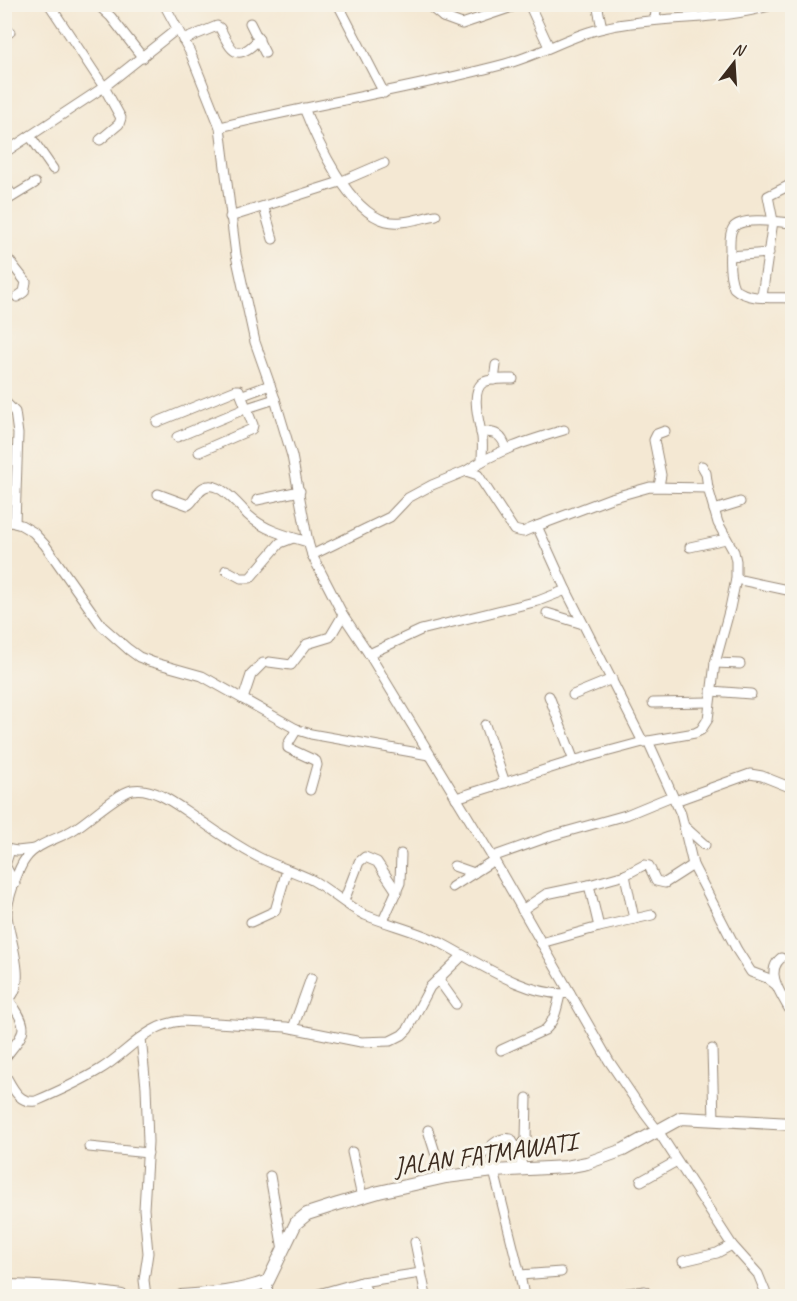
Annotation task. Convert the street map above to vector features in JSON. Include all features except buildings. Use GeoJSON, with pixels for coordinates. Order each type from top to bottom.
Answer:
{"type":"FeatureCollection","features":[{"type":"Feature","properties":{"kind":"street"},"geometry":{"type":"LineString","coordinates":[[49,4],[104,87],[121,120],[100,140]]}},
{"type":"Feature","properties":{"kind":"street"},"geometry":{"type":"LineString","coordinates":[[97,4],[111,17],[143,58]]}},
{"type":"Feature","properties":{"kind":"street"},"geometry":{"type":"LineString","coordinates":[[164,4],[190,52],[220,127],[230,217],[255,342],[292,456],[312,555],[343,615],[493,858],[541,943],[565,994],[732,1245],[758,1274],[767,1296]]}},
{"type":"Feature","properties":{"kind":"street"},"geometry":{"type":"LineString","coordinates":[[338,4],[384,93]]}},
{"type":"Feature","properties":{"kind":"street"},"geometry":{"type":"LineString","coordinates":[[427,4],[443,18],[462,24],[521,4]]}},
{"type":"Feature","properties":{"kind":"street"},"geometry":{"type":"LineString","coordinates":[[443,18],[459,4]]}},
{"type":"Feature","properties":{"kind":"street"},"geometry":{"type":"LineString","coordinates":[[529,4],[549,47]]}},
{"type":"Feature","properties":{"kind":"street"},"geometry":{"type":"LineString","coordinates":[[597,4],[602,28]]}},
{"type":"Feature","properties":{"kind":"street"},"geometry":{"type":"LineString","coordinates":[[656,19],[657,4]]}},
{"type":"Feature","properties":{"kind":"street"},"geometry":{"type":"LineString","coordinates":[[220,127],[384,93],[507,64],[602,28],[724,9],[760,10],[775,4]]}},
{"type":"Feature","properties":{"kind":"street"},"geometry":{"type":"LineString","coordinates":[[789,4],[792,14]]}},
{"type":"Feature","properties":{"kind":"street"},"geometry":{"type":"LineString","coordinates":[[250,23],[266,53]]}},
{"type":"Feature","properties":{"kind":"street"},"geometry":{"type":"LineString","coordinates":[[183,40],[215,27],[220,28],[230,49],[235,52],[244,51],[259,39]]}},
{"type":"Feature","properties":{"kind":"street"},"geometry":{"type":"LineString","coordinates":[[4,153],[104,87],[177,29]]}},
{"type":"Feature","properties":{"kind":"street"},"geometry":{"type":"LineString","coordinates":[[304,108],[340,182],[374,216],[386,221],[398,222],[436,214]]}},
{"type":"Feature","properties":{"kind":"street"},"geometry":{"type":"LineString","coordinates":[[30,136],[53,169]]}},
{"type":"Feature","properties":{"kind":"street"},"geometry":{"type":"LineString","coordinates":[[230,217],[340,182],[384,163]]}},
{"type":"Feature","properties":{"kind":"street"},"geometry":{"type":"LineString","coordinates":[[4,184],[9,199],[35,183]]}},
{"type":"Feature","properties":{"kind":"street"},"geometry":{"type":"LineString","coordinates":[[762,296],[773,221],[768,196],[792,184]]}},
{"type":"Feature","properties":{"kind":"street"},"geometry":{"type":"LineString","coordinates":[[264,208],[273,239]]}},
{"type":"Feature","properties":{"kind":"street"},"geometry":{"type":"LineString","coordinates":[[792,223],[773,221],[738,224],[730,236],[729,256],[734,288],[744,294],[792,298]]}},
{"type":"Feature","properties":{"kind":"street"},"geometry":{"type":"LineString","coordinates":[[729,256],[769,253]]}},
{"type":"Feature","properties":{"kind":"street"},"geometry":{"type":"LineString","coordinates":[[4,254],[26,282],[24,292],[17,297]]}},
{"type":"Feature","properties":{"kind":"street"},"geometry":{"type":"LineString","coordinates":[[494,380],[496,365]]}},
{"type":"Feature","properties":{"kind":"street"},"geometry":{"type":"LineString","coordinates":[[482,461],[481,433],[477,417],[478,389],[482,383],[513,379]]}},
{"type":"Feature","properties":{"kind":"street"},"geometry":{"type":"LineString","coordinates":[[243,395],[270,385]]}},
{"type":"Feature","properties":{"kind":"street"},"geometry":{"type":"LineString","coordinates":[[157,422],[239,390],[243,395],[253,425],[252,429],[199,452]]}},
{"type":"Feature","properties":{"kind":"street"},"geometry":{"type":"LineString","coordinates":[[177,437],[275,399]]}},
{"type":"Feature","properties":{"kind":"street"},"geometry":{"type":"LineString","coordinates":[[4,401],[15,412],[18,434],[15,523]]}},
{"type":"Feature","properties":{"kind":"street"},"geometry":{"type":"LineString","coordinates":[[312,555],[390,517],[408,498],[432,485],[466,471],[506,449],[564,430]]}},
{"type":"Feature","properties":{"kind":"street"},"geometry":{"type":"LineString","coordinates":[[659,486],[661,475],[654,440],[657,434],[665,431]]}},
{"type":"Feature","properties":{"kind":"street"},"geometry":{"type":"LineString","coordinates":[[481,433],[495,433],[501,436],[506,449]]}},
{"type":"Feature","properties":{"kind":"street"},"geometry":{"type":"LineString","coordinates":[[456,798],[646,741],[701,730],[708,719],[715,663],[736,579],[734,552],[714,510],[706,473],[702,466]]}},
{"type":"Feature","properties":{"kind":"street"},"geometry":{"type":"LineString","coordinates":[[466,471],[482,479],[514,531],[523,532],[611,498],[659,486],[708,488]]}},
{"type":"Feature","properties":{"kind":"street"},"geometry":{"type":"LineString","coordinates":[[158,494],[188,504],[192,503],[203,488],[218,487],[259,524],[308,542]]}},
{"type":"Feature","properties":{"kind":"street"},"geometry":{"type":"LineString","coordinates":[[257,500],[300,491]]}},
{"type":"Feature","properties":{"kind":"street"},"geometry":{"type":"LineString","coordinates":[[714,510],[740,502]]}},
{"type":"Feature","properties":{"kind":"street"},"geometry":{"type":"LineString","coordinates":[[4,520],[33,532],[45,545],[102,627],[139,657],[152,663],[202,676],[297,729],[311,734],[429,754]]}},
{"type":"Feature","properties":{"kind":"street"},"geometry":{"type":"LineString","coordinates":[[537,526],[583,624],[646,741],[685,827],[688,850],[693,865],[737,950],[751,972],[767,978],[776,985]]}},
{"type":"Feature","properties":{"kind":"street"},"geometry":{"type":"LineString","coordinates":[[226,570],[241,578],[250,578],[280,543],[294,537]]}},
{"type":"Feature","properties":{"kind":"street"},"geometry":{"type":"LineString","coordinates":[[690,547],[726,539]]}},
{"type":"Feature","properties":{"kind":"street"},"geometry":{"type":"LineString","coordinates":[[736,579],[792,591]]}},
{"type":"Feature","properties":{"kind":"street"},"geometry":{"type":"LineString","coordinates":[[369,654],[421,630],[538,601],[566,590]]}},
{"type":"Feature","properties":{"kind":"street"},"geometry":{"type":"LineString","coordinates":[[547,613],[583,624]]}},
{"type":"Feature","properties":{"kind":"street"},"geometry":{"type":"LineString","coordinates":[[243,699],[250,675],[266,662],[291,665],[307,644],[330,637],[343,615]]}},
{"type":"Feature","properties":{"kind":"street"},"geometry":{"type":"LineString","coordinates":[[715,663],[740,664]]}},
{"type":"Feature","properties":{"kind":"street"},"geometry":{"type":"LineString","coordinates":[[573,695],[612,679]]}},
{"type":"Feature","properties":{"kind":"street"},"geometry":{"type":"LineString","coordinates":[[711,691],[751,694]]}},
{"type":"Feature","properties":{"kind":"street"},"geometry":{"type":"LineString","coordinates":[[549,696],[574,761]]}},
{"type":"Feature","properties":{"kind":"street"},"geometry":{"type":"LineString","coordinates":[[653,703],[709,702]]}},
{"type":"Feature","properties":{"kind":"street"},"geometry":{"type":"LineString","coordinates":[[485,725],[505,783]]}},
{"type":"Feature","properties":{"kind":"street"},"geometry":{"type":"LineString","coordinates":[[297,729],[288,748],[316,761],[310,790]]}},
{"type":"Feature","properties":{"kind":"street"},"geometry":{"type":"LineString","coordinates":[[452,887],[493,858],[551,836],[626,815],[750,774],[762,776],[792,788]]}},
{"type":"Feature","properties":{"kind":"street"},"geometry":{"type":"LineString","coordinates":[[4,1059],[18,1043],[24,1024],[7,1001],[16,981],[18,969],[8,926],[7,911],[22,863],[35,849],[74,830],[127,791],[141,789],[167,799],[230,841],[309,879],[362,914],[421,934],[528,987],[565,994]]}},
{"type":"Feature","properties":{"kind":"street"},"geometry":{"type":"LineString","coordinates":[[685,827],[705,845]]}},
{"type":"Feature","properties":{"kind":"street"},"geometry":{"type":"LineString","coordinates":[[15,884],[5,865],[7,849],[35,849]]}},
{"type":"Feature","properties":{"kind":"street"},"geometry":{"type":"LineString","coordinates":[[383,921],[400,882],[401,854]]}},
{"type":"Feature","properties":{"kind":"street"},"geometry":{"type":"LineString","coordinates":[[344,901],[359,862],[365,857],[377,862],[397,892]]}},
{"type":"Feature","properties":{"kind":"street"},"geometry":{"type":"LineString","coordinates":[[522,910],[546,894],[625,875],[642,865],[647,865],[656,881],[664,883],[693,865]]}},
{"type":"Feature","properties":{"kind":"street"},"geometry":{"type":"LineString","coordinates":[[454,866],[474,873]]}},
{"type":"Feature","properties":{"kind":"street"},"geometry":{"type":"LineString","coordinates":[[251,922],[275,911],[287,870]]}},
{"type":"Feature","properties":{"kind":"street"},"geometry":{"type":"LineString","coordinates":[[625,875],[634,919]]}},
{"type":"Feature","properties":{"kind":"street"},"geometry":{"type":"LineString","coordinates":[[589,885],[600,927]]}},
{"type":"Feature","properties":{"kind":"street"},"geometry":{"type":"LineString","coordinates":[[541,943],[652,915]]}},
{"type":"Feature","properties":{"kind":"street"},"geometry":{"type":"LineString","coordinates":[[4,1073],[16,1094],[31,1102],[36,1101],[98,1071],[155,1028],[168,1022],[293,1028],[361,1042],[384,1042],[397,1038],[408,1029],[425,995],[462,956]]}},
{"type":"Feature","properties":{"kind":"street"},"geometry":{"type":"LineString","coordinates":[[782,958],[774,967],[776,985],[792,1014]]}},
{"type":"Feature","properties":{"kind":"street"},"geometry":{"type":"LineString","coordinates":[[293,1028],[311,978]]}},
{"type":"Feature","properties":{"kind":"street"},"geometry":{"type":"LineString","coordinates":[[438,979],[456,1004]]}},
{"type":"Feature","properties":{"kind":"street"},"geometry":{"type":"LineString","coordinates":[[501,1050],[545,1030],[550,1025],[565,994]]}},
{"type":"Feature","properties":{"kind":"street"},"geometry":{"type":"LineString","coordinates":[[141,1038],[146,1087],[148,1153],[144,1209],[148,1253],[144,1280],[146,1296]]}},
{"type":"Feature","properties":{"kind":"street"},"geometry":{"type":"LineString","coordinates":[[712,1049],[714,1120]]}},
{"type":"Feature","properties":{"kind":"street"},"geometry":{"type":"LineString","coordinates":[[518,1151],[526,1139],[527,1098]]}},
{"type":"Feature","properties":{"kind":"street","name":"JALAN FATMAWATI"},"geometry":{"type":"LineString","coordinates":[[268,1281],[292,1230],[301,1218],[307,1214],[362,1197],[443,1178],[494,1171],[566,1167],[587,1163],[623,1150],[681,1118],[792,1124]]}},
{"type":"Feature","properties":{"kind":"street"},"geometry":{"type":"LineString","coordinates":[[429,1130],[443,1178]]}},
{"type":"Feature","properties":{"kind":"street"},"geometry":{"type":"LineString","coordinates":[[482,1155],[497,1141],[506,1138],[513,1141],[523,1169]]}},
{"type":"Feature","properties":{"kind":"street"},"geometry":{"type":"LineString","coordinates":[[89,1147],[148,1153]]}},
{"type":"Feature","properties":{"kind":"street"},"geometry":{"type":"LineString","coordinates":[[352,1152],[362,1197]]}},
{"type":"Feature","properties":{"kind":"street"},"geometry":{"type":"LineString","coordinates":[[641,1181],[677,1161]]}},
{"type":"Feature","properties":{"kind":"street"},"geometry":{"type":"LineString","coordinates":[[494,1171],[524,1296]]}},
{"type":"Feature","properties":{"kind":"street"},"geometry":{"type":"LineString","coordinates":[[270,1176],[283,1250]]}},
{"type":"Feature","properties":{"kind":"street"},"geometry":{"type":"LineString","coordinates":[[415,1242],[426,1296]]}},
{"type":"Feature","properties":{"kind":"street"},"geometry":{"type":"LineString","coordinates":[[683,1261],[717,1253],[732,1245]]}},
{"type":"Feature","properties":{"kind":"street"},"geometry":{"type":"LineString","coordinates":[[520,1275],[561,1272]]}},
{"type":"Feature","properties":{"kind":"street"},"geometry":{"type":"LineString","coordinates":[[315,1295],[361,1282],[421,1273]]}},
{"type":"Feature","properties":{"kind":"street"},"geometry":{"type":"LineString","coordinates":[[181,1296],[229,1293],[268,1281],[267,1296]]}},
{"type":"Feature","properties":{"kind":"street"},"geometry":{"type":"LineString","coordinates":[[361,1282],[370,1296]]}},
{"type":"Feature","properties":{"kind":"street"},"geometry":{"type":"LineString","coordinates":[[4,1286],[73,1289],[122,1296]]}},
{"type":"Feature","properties":{"kind":"street"},"geometry":{"type":"LineString","coordinates":[[627,1293],[646,1291],[648,1296]]}}]}
